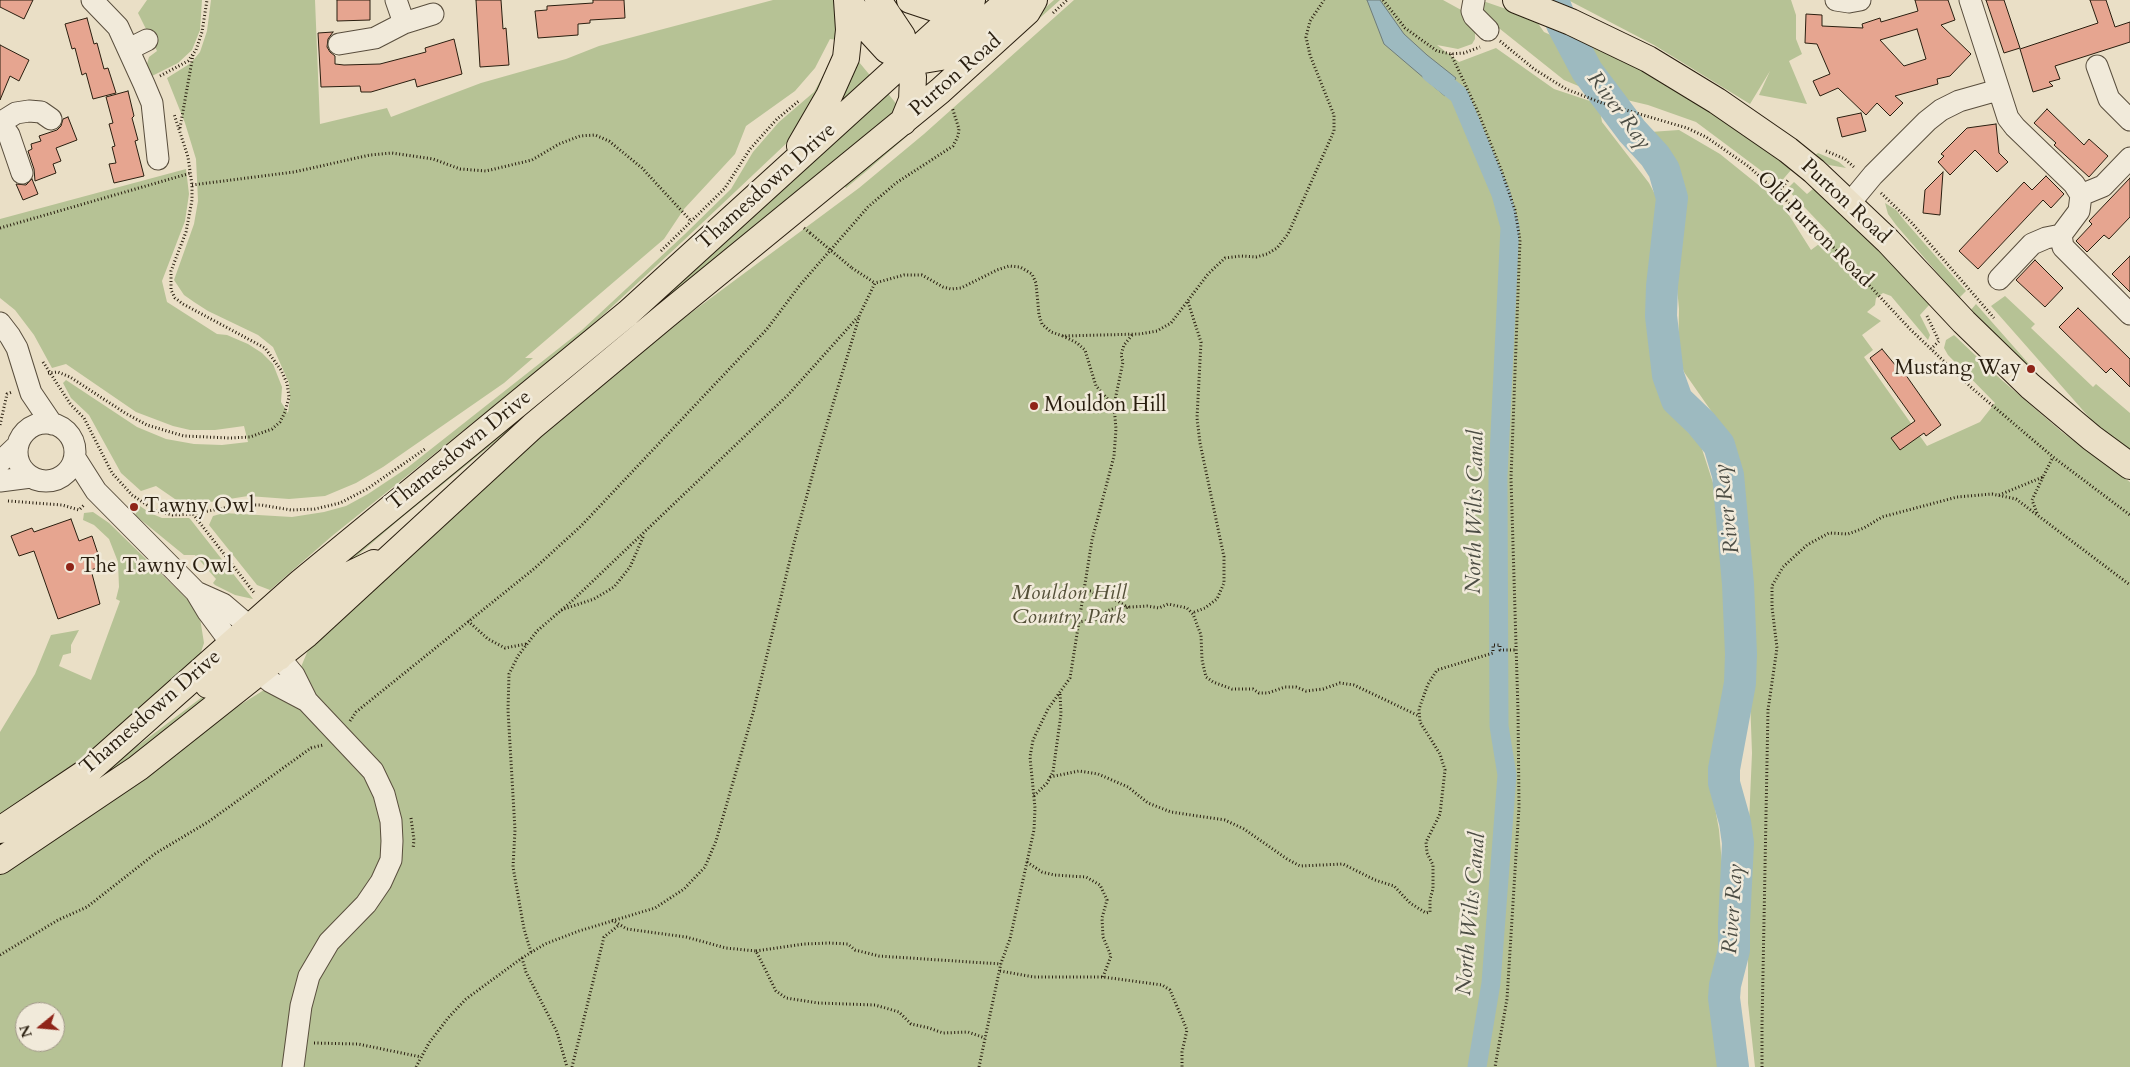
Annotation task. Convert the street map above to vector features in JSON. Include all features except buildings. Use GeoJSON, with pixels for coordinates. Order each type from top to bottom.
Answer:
{"type":"FeatureCollection","features":[{"type":"Feature","properties":{"kind":"main road","name":"Purton Road"},"geometry":{"type":"LineString","coordinates":[[848,0],[864,25],[887,50],[909,58],[932,59],[950,52],[1009,0]]}},
{"type":"Feature","properties":{"kind":"main road","name":"Purton Road"},"geometry":{"type":"LineString","coordinates":[[784,172],[829,96],[846,58],[849,30],[848,0]]}},
{"type":"Feature","properties":{"kind":"main road","name":"Purton Road"},"geometry":{"type":"LineString","coordinates":[[878,0],[902,36],[913,77],[912,100],[902,123]]}},
{"type":"Feature","properties":{"kind":"main road"},"geometry":{"type":"LineString","coordinates":[[910,0],[934,8],[948,8],[972,1]]}},
{"type":"Feature","properties":{"kind":"main road","name":"Purton Road"},"geometry":{"type":"LineString","coordinates":[[902,123],[1027,12],[1034,0]]}},
{"type":"Feature","properties":{"kind":"main road"},"geometry":{"type":"LineString","coordinates":[[909,58],[972,1]]}},
{"type":"Feature","properties":{"kind":"main road","name":"Purton Road"},"geometry":{"type":"LineString","coordinates":[[1522,2],[1571,22],[1648,59],[1717,101],[1788,150],[1849,204],[2030,386],[2086,433],[2130,466]]}},
{"type":"Feature","properties":{"kind":"main road","name":"Thamesdown Drive"},"geometry":{"type":"LineString","coordinates":[[0,860],[124,778],[254,649],[370,523],[628,313],[909,58]]}},
{"type":"Feature","properties":{"kind":"main road","name":"Thamesdown Drive"},"geometry":{"type":"LineString","coordinates":[[0,830],[62,790],[114,749],[254,649],[323,592],[346,576],[390,556],[554,409],[686,298],[902,123]]}},
{"type":"Feature","properties":{"kind":"street"},"geometry":{"type":"LineString","coordinates":[[92,0],[118,27],[138,44],[152,80],[152,103],[158,159]]}},
{"type":"Feature","properties":{"kind":"street"},"geometry":{"type":"LineString","coordinates":[[396,0],[404,23]]}},
{"type":"Feature","properties":{"kind":"street"},"geometry":{"type":"LineString","coordinates":[[1474,0],[1472,12],[1474,16],[1491,33]]}},
{"type":"Feature","properties":{"kind":"street"},"geometry":{"type":"LineString","coordinates":[[1836,0],[1849,2],[1860,0]]}},
{"type":"Feature","properties":{"kind":"street"},"geometry":{"type":"LineString","coordinates":[[1970,0],[2008,118],[2074,184],[2081,195],[2079,211],[2061,235],[2046,238],[2032,244],[1999,279]]}},
{"type":"Feature","properties":{"kind":"street"},"geometry":{"type":"LineString","coordinates":[[339,44],[375,38],[404,23],[433,14]]}},
{"type":"Feature","properties":{"kind":"street"},"geometry":{"type":"LineString","coordinates":[[2097,66],[2109,99],[2130,120]]}},
{"type":"Feature","properties":{"kind":"street"},"geometry":{"type":"LineString","coordinates":[[1849,204],[1868,181],[1940,110],[1959,101],[1998,90]]}},
{"type":"Feature","properties":{"kind":"street"},"geometry":{"type":"LineString","coordinates":[[22,173],[9,135],[0,123],[16,113],[29,111],[41,112],[51,119]]}},
{"type":"Feature","properties":{"kind":"street"},"geometry":{"type":"LineString","coordinates":[[2081,195],[2097,189],[2106,183],[2130,158]]}},
{"type":"Feature","properties":{"kind":"street"},"geometry":{"type":"LineString","coordinates":[[2061,235],[2065,251],[2130,314]]}},
{"type":"Feature","properties":{"kind":"street"},"geometry":{"type":"LineString","coordinates":[[1,327],[17,348],[31,393],[52,424]]}},
{"type":"Feature","properties":{"kind":"street"},"geometry":{"type":"LineString","coordinates":[[0,462],[23,438],[43,423],[60,427],[73,439],[75,458],[72,466],[61,477],[49,481],[31,477],[19,463],[17,454],[23,438],[31,393]]}},
{"type":"Feature","properties":{"kind":"street"},"geometry":{"type":"LineString","coordinates":[[75,458],[96,491],[196,592],[208,612],[254,649],[294,675],[307,701],[373,771],[384,794],[390,820],[391,860],[381,882],[366,904],[329,942],[309,976],[301,1006],[293,1067]]}},
{"type":"Feature","properties":{"kind":"street"},"geometry":{"type":"LineString","coordinates":[[2,491],[31,477]]}},
{"type":"Feature","properties":{"kind":"street"},"geometry":{"type":"LineString","coordinates":[[61,477],[96,491]]}},
{"type":"Feature","properties":{"kind":"path"},"geometry":{"type":"LineString","coordinates":[[180,128],[193,54],[202,32],[207,0]]}},
{"type":"Feature","properties":{"kind":"path"},"geometry":{"type":"LineString","coordinates":[[1063,336],[1133,334],[1157,331],[1171,323],[1208,274],[1225,258],[1240,256],[1256,257],[1268,254],[1277,248],[1288,234],[1334,132],[1334,115],[1310,55],[1306,37],[1310,21],[1324,0]]}},
{"type":"Feature","properties":{"kind":"path"},"geometry":{"type":"LineString","coordinates":[[1383,0],[1400,22],[1419,40],[1437,51],[1450,54],[1477,49],[1491,33]]}},
{"type":"Feature","properties":{"kind":"path","name":"Old Purton Road"},"geometry":{"type":"LineString","coordinates":[[1491,33],[1514,54],[1549,80],[1575,93],[1687,128],[1706,137],[1748,166],[1819,230],[1886,304],[1973,389],[2053,457],[2130,515]]}},
{"type":"Feature","properties":{"kind":"path"},"geometry":{"type":"LineString","coordinates":[[152,80],[188,61],[193,54]]}},
{"type":"Feature","properties":{"kind":"path"},"geometry":{"type":"LineString","coordinates":[[1450,54],[1478,112],[1502,172],[1515,210],[1520,240],[1511,478],[1519,807],[1507,999],[1495,1067]]}},
{"type":"Feature","properties":{"kind":"path"},"geometry":{"type":"LineString","coordinates":[[655,256],[725,188],[755,143],[777,119],[807,94]]}},
{"type":"Feature","properties":{"kind":"path"},"geometry":{"type":"LineString","coordinates":[[0,955],[58,920],[87,906],[156,852],[208,822],[298,756],[311,748],[326,745],[340,736],[348,729],[349,723],[356,712],[535,568],[581,526],[767,329],[800,285],[868,207],[896,182],[953,146],[959,129],[951,105]]}},
{"type":"Feature","properties":{"kind":"path"},"geometry":{"type":"LineString","coordinates":[[174,113],[180,128],[192,185],[190,215],[186,232],[171,271],[171,290],[175,298],[183,304],[265,348],[281,370],[287,383],[289,397],[280,422],[272,429],[250,437],[184,436],[147,424],[125,413],[70,377],[58,372],[49,372],[71,405],[84,418],[112,473],[132,494],[156,511],[173,514],[193,514],[239,505],[261,505],[291,510],[315,509],[340,503],[367,489],[432,444]]}},
{"type":"Feature","properties":{"kind":"path"},"geometry":{"type":"LineString","coordinates":[[192,185],[294,172],[370,155],[392,153],[433,159],[460,169],[486,171],[532,160],[559,144],[580,136],[595,135],[609,141],[642,168],[691,221]]}},
{"type":"Feature","properties":{"kind":"path"},"geometry":{"type":"LineString","coordinates":[[0,228],[191,173]]}},
{"type":"Feature","properties":{"kind":"path"},"geometry":{"type":"LineString","coordinates":[[1868,181],[1911,222],[1974,295]]}},
{"type":"Feature","properties":{"kind":"path"},"geometry":{"type":"LineString","coordinates":[[810,233],[852,268],[875,283],[904,275],[922,275],[943,287],[951,289],[961,288],[1009,266],[1020,267],[1032,274],[1036,283],[1039,315],[1042,324],[1051,332],[1077,343],[1085,350],[1096,386],[1114,406]]}},
{"type":"Feature","properties":{"kind":"path"},"geometry":{"type":"LineString","coordinates":[[416,1067],[429,1043],[448,1018],[466,999],[522,958],[554,941],[612,920],[655,908],[684,890],[705,867],[716,841],[753,713],[808,490],[860,314],[875,283]]}},
{"type":"Feature","properties":{"kind":"path"},"geometry":{"type":"LineString","coordinates":[[1188,302],[1201,342],[1197,418],[1200,443],[1224,557],[1224,583],[1216,599],[1205,608],[1192,613]]}},
{"type":"Feature","properties":{"kind":"path"},"geometry":{"type":"LineString","coordinates":[[1931,349],[1939,341],[1926,316],[1932,310]]}},
{"type":"Feature","properties":{"kind":"path"},"geometry":{"type":"LineString","coordinates":[[531,952],[524,929],[513,867],[515,830],[508,710],[509,674],[537,631],[572,601],[788,395],[860,314]]}},
{"type":"Feature","properties":{"kind":"path"},"geometry":{"type":"LineString","coordinates":[[979,1067],[1001,964],[1010,939],[1034,830],[1034,797],[1030,757],[1033,740],[1048,709],[1070,678],[1092,540],[1114,456],[1116,429],[1114,406],[1123,362],[1121,355],[1124,345],[1133,334]]}},
{"type":"Feature","properties":{"kind":"path"},"geometry":{"type":"LineString","coordinates":[[2038,514],[2032,500],[2053,457]]}},
{"type":"Feature","properties":{"kind":"path"},"geometry":{"type":"LineString","coordinates":[[2,491],[30,501],[62,505],[79,510],[112,473]]}},
{"type":"Feature","properties":{"kind":"path"},"geometry":{"type":"LineString","coordinates":[[1999,496],[2043,476]]}},
{"type":"Feature","properties":{"kind":"path"},"geometry":{"type":"LineString","coordinates":[[1762,1067],[1768,710],[1777,648],[1772,607],[1772,586],[1783,567],[1807,544],[1830,533],[1848,534],[1864,528],[1882,517],[1957,497],[1992,494],[2016,500],[2038,514],[2130,586]]}},
{"type":"Feature","properties":{"kind":"path"},"geometry":{"type":"LineString","coordinates":[[558,612],[594,599],[614,586],[630,567],[645,532]]}},
{"type":"Feature","properties":{"kind":"path"},"geometry":{"type":"LineString","coordinates":[[1083,590],[1114,599],[1129,608]]}},
{"type":"Feature","properties":{"kind":"path"},"geometry":{"type":"LineString","coordinates":[[1078,622],[1102,619],[1107,610],[1115,608],[1147,606],[1159,608],[1168,604],[1187,608],[1192,613],[1201,635],[1202,660],[1206,677],[1213,682],[1232,689],[1253,690],[1259,693],[1268,693],[1285,686],[1296,687],[1306,691],[1323,689],[1340,683],[1354,685],[1419,716]]}},
{"type":"Feature","properties":{"kind":"path"},"geometry":{"type":"LineString","coordinates":[[468,621],[488,639],[505,648],[527,644]]}},
{"type":"Feature","properties":{"kind":"path"},"geometry":{"type":"LineString","coordinates":[[1050,777],[1079,771],[1098,774],[1128,787],[1148,803],[1171,812],[1225,820],[1244,829],[1286,859],[1300,866],[1343,864],[1375,880],[1394,886],[1410,903],[1426,913],[1430,912],[1430,899],[1433,889],[1433,865],[1427,853],[1426,842],[1440,814],[1444,770],[1440,754],[1420,722],[1419,709],[1428,684],[1437,670],[1493,653],[1493,645],[1500,645],[1500,650],[1516,650]]}},
{"type":"Feature","properties":{"kind":"path"},"geometry":{"type":"LineString","coordinates":[[1034,797],[1050,777],[1058,740],[1061,714],[1060,693]]}},
{"type":"Feature","properties":{"kind":"path"},"geometry":{"type":"LineString","coordinates":[[1027,862],[1042,872],[1054,875],[1086,877],[1100,885],[1107,900],[1102,918],[1103,937],[1110,956],[1103,977]]}},
{"type":"Feature","properties":{"kind":"path"},"geometry":{"type":"LineString","coordinates":[[612,920],[627,930],[686,937],[726,948],[756,951],[804,944],[848,944],[855,950],[879,956],[1001,964]]}},
{"type":"Feature","properties":{"kind":"path"},"geometry":{"type":"LineString","coordinates":[[572,1067],[604,938],[619,925]]}},
{"type":"Feature","properties":{"kind":"path"},"geometry":{"type":"LineString","coordinates":[[756,951],[776,990],[786,998],[818,1003],[875,1005],[898,1012],[911,1024],[943,1033],[968,1032],[985,1038]]}},
{"type":"Feature","properties":{"kind":"path"},"geometry":{"type":"LineString","coordinates":[[522,958],[526,972],[557,1032],[567,1067]]}},
{"type":"Feature","properties":{"kind":"path"},"geometry":{"type":"LineString","coordinates":[[1000,971],[1034,977],[1103,977],[1162,985],[1170,990],[1187,1030],[1182,1052],[1182,1067]]}},
{"type":"Feature","properties":{"kind":"path"},"geometry":{"type":"LineString","coordinates":[[296,1041],[358,1044],[421,1057]]}},
{"type":"Feature","properties":{"kind":"green space"},"geometry":{"type":"Polygon","coordinates":[[[147,0],[202,0],[200,30],[192,50],[178,63],[150,77],[147,64],[149,57],[157,51],[138,13],[147,0]]]}},
{"type":"Feature","properties":{"kind":"green space"},"geometry":{"type":"Polygon","coordinates":[[[211,0],[315,0],[320,124],[387,108],[391,117],[481,83],[566,59],[599,46],[773,0],[835,0],[837,40],[830,39],[815,68],[795,91],[746,126],[735,154],[684,209],[664,239],[525,358],[533,358],[504,383],[383,467],[356,483],[325,496],[289,499],[248,496],[185,506],[156,486],[141,491],[121,473],[89,415],[71,398],[63,383],[66,380],[137,427],[166,439],[194,444],[222,445],[248,442],[244,426],[215,430],[190,430],[173,426],[136,412],[66,364],[52,368],[34,335],[15,310],[0,298],[0,219],[186,169],[189,194],[185,221],[162,281],[167,302],[217,334],[227,335],[248,344],[262,353],[273,364],[282,387],[281,402],[288,413],[289,383],[273,347],[258,335],[208,311],[194,302],[184,295],[174,280],[194,224],[198,201],[196,159],[185,123],[167,78],[191,63],[200,52],[207,31],[211,0]]]}},
{"type":"Feature","properties":{"kind":"green space"},"geometry":{"type":"Polygon","coordinates":[[[1054,0],[1060,0],[977,74],[974,71],[1054,0]]]}},
{"type":"Feature","properties":{"kind":"green space","name":"Mouldon Hill Country Park"},"geometry":{"type":"Polygon","coordinates":[[[1074,0],[1443,0],[1463,11],[1475,30],[1475,39],[1472,44],[1458,49],[1437,45],[1459,62],[1496,48],[1554,89],[1602,105],[1600,110],[1602,122],[1649,183],[1660,204],[1661,224],[1650,337],[1659,384],[1676,419],[1701,446],[1713,483],[1726,588],[1725,696],[1712,791],[1719,830],[1722,864],[1716,1010],[1720,1067],[0,1067],[0,869],[211,723],[301,667],[313,638],[602,379],[859,188],[924,134],[1074,0]]]}},
{"type":"Feature","properties":{"kind":"green space"},"geometry":{"type":"Polygon","coordinates":[[[1568,0],[1791,0],[1796,15],[1796,39],[1802,54],[1789,61],[1807,104],[1759,95],[1770,71],[1750,104],[1654,45],[1568,0]]]}},
{"type":"Feature","properties":{"kind":"green space"},"geometry":{"type":"Polygon","coordinates":[[[1483,1],[1535,19],[1544,32],[1564,41],[1579,47],[1585,44],[1598,44],[1637,65],[1750,137],[1791,170],[1779,184],[1696,122],[1648,105],[1593,92],[1564,80],[1485,17],[1480,4],[1483,1]]]}},
{"type":"Feature","properties":{"kind":"green space"},"geometry":{"type":"Polygon","coordinates":[[[835,54],[841,55],[791,139],[576,340],[332,536],[270,590],[257,585],[209,525],[213,516],[224,513],[292,517],[324,512],[346,506],[407,468],[582,330],[685,234],[731,189],[753,152],[779,122],[814,92],[835,54]]]}},
{"type":"Feature","properties":{"kind":"green space"},"geometry":{"type":"Polygon","coordinates":[[[854,56],[873,79],[834,115],[854,56]]]}},
{"type":"Feature","properties":{"kind":"green space"},"geometry":{"type":"Polygon","coordinates":[[[886,91],[898,106],[892,116],[675,290],[570,381],[400,519],[296,608],[351,554],[886,91]]]}},
{"type":"Feature","properties":{"kind":"green space"},"geometry":{"type":"Polygon","coordinates":[[[944,104],[869,169],[846,188],[842,183],[944,104]]]}},
{"type":"Feature","properties":{"kind":"green space"},"geometry":{"type":"Polygon","coordinates":[[[1679,130],[1720,154],[1782,204],[1811,250],[1831,235],[1787,189],[1794,182],[1807,194],[1814,188],[1873,243],[1930,304],[1920,315],[1930,335],[1928,340],[1891,296],[1883,293],[1876,298],[1875,305],[1867,312],[1881,321],[1862,335],[1873,350],[1864,357],[1927,446],[1980,422],[1995,403],[1948,355],[1944,348],[1946,340],[1954,335],[1996,375],[2062,432],[2130,482],[2130,1067],[1755,1067],[1748,1003],[1748,846],[1752,753],[1744,533],[1731,449],[1714,415],[1684,372],[1678,355],[1679,309],[1675,266],[1664,188],[1650,132],[1679,130]]]}},
{"type":"Feature","properties":{"kind":"green space"},"geometry":{"type":"Polygon","coordinates":[[[1818,153],[1839,162],[1846,168],[1829,165],[1815,155],[1818,153]]]}},
{"type":"Feature","properties":{"kind":"green space"},"geometry":{"type":"Polygon","coordinates":[[[1885,203],[1896,210],[1966,291],[1959,298],[1896,225],[1888,214],[1885,203]]]}},
{"type":"Feature","properties":{"kind":"green space"},"geometry":{"type":"Polygon","coordinates":[[[2005,296],[2035,324],[2031,328],[2093,387],[2096,384],[2130,413],[2130,453],[2095,424],[1991,306],[2005,296]]]}},
{"type":"Feature","properties":{"kind":"green space"},"geometry":{"type":"Polygon","coordinates":[[[1976,304],[2029,364],[2025,368],[1970,311],[1976,304]]]}},
{"type":"Feature","properties":{"kind":"green space"},"geometry":{"type":"Polygon","coordinates":[[[140,506],[162,518],[189,518],[253,599],[235,595],[215,585],[213,583],[216,579],[195,555],[184,555],[135,515],[140,506]]]}},
{"type":"Feature","properties":{"kind":"green space"},"geometry":{"type":"Polygon","coordinates":[[[93,512],[109,523],[189,601],[200,618],[204,643],[199,658],[99,751],[0,818],[0,732],[35,674],[51,635],[79,630],[71,645],[71,653],[63,655],[59,666],[91,680],[120,601],[116,599],[119,587],[118,562],[109,539],[94,525],[83,520],[84,513],[93,512]]]}},
{"type":"Feature","properties":{"kind":"green space"},"geometry":{"type":"Polygon","coordinates":[[[226,679],[166,736],[0,848],[0,841],[70,797],[226,679]]]}},
{"type":"Feature","properties":{"kind":"water"},"geometry":{"type":"Polygon","coordinates":[[[1367,0],[1380,0],[1404,34],[1456,78],[1445,96],[1384,44],[1367,0]]]}},
{"type":"Feature","properties":{"kind":"waterway","name":"River Ray"},"geometry":{"type":"LineString","coordinates":[[1553,0],[1562,24],[1587,71],[1664,170],[1672,198],[1662,286],[1661,316],[1668,375],[1677,400],[1701,423],[1719,445],[1728,475],[1738,584],[1741,654],[1740,683],[1724,769],[1724,783],[1735,822],[1738,843],[1734,950],[1725,985],[1724,998],[1733,1067]]}},
{"type":"Feature","properties":{"kind":"waterway","name":"North Wilts Canal"},"geometry":{"type":"LineString","coordinates":[[1431,73],[1459,95],[1501,194],[1510,227],[1498,476],[1499,726],[1507,775],[1491,983],[1477,1067]]}},
{"type":"Feature","properties":{"kind":"place","name":"Mustang Way"},"geometry":{"type":"Point","coordinates":[2031,369]}},
{"type":"Feature","properties":{"kind":"place","name":"Mouldon Hill"},"geometry":{"type":"Point","coordinates":[1034,406]}},
{"type":"Feature","properties":{"kind":"place","name":"Tawny Owl"},"geometry":{"type":"Point","coordinates":[134,507]}},
{"type":"Feature","properties":{"kind":"place","name":"The Tawny Owl"},"geometry":{"type":"Point","coordinates":[70,567]}}]}
